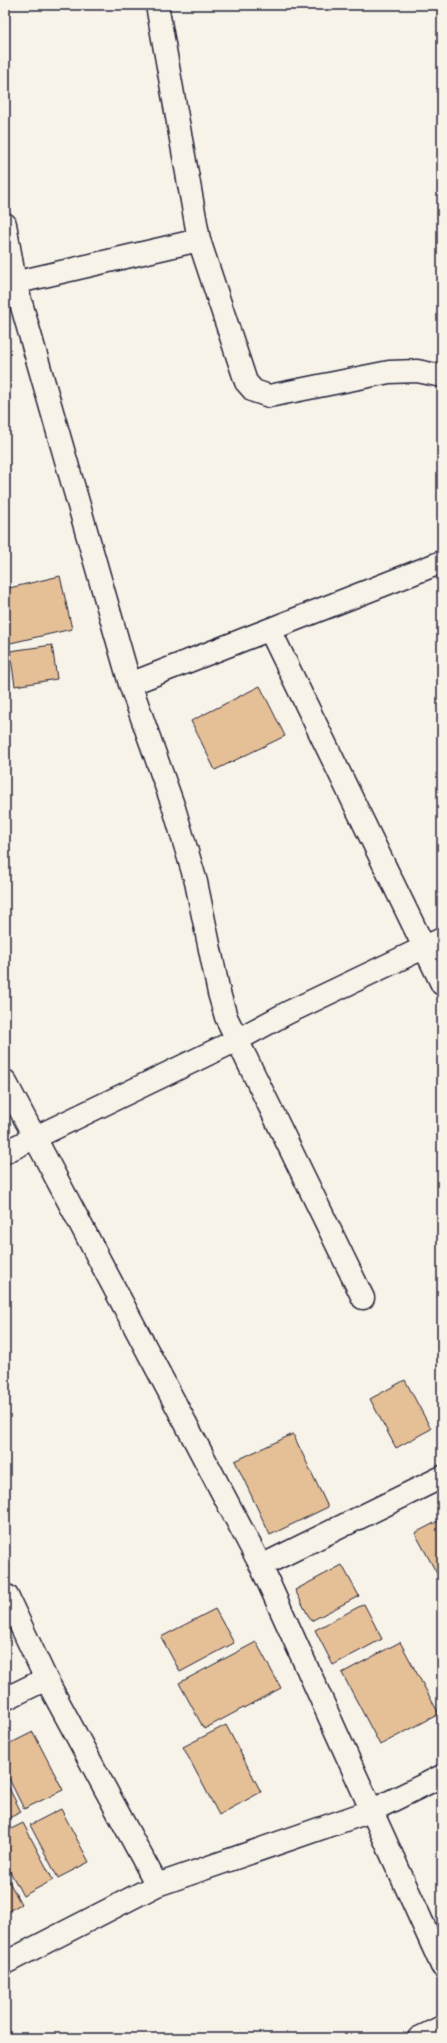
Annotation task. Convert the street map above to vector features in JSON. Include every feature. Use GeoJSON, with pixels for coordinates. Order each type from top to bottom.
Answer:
{"type":"FeatureCollection","features":[{"type":"Feature","properties":{"kind":"street"},"geometry":{"type":"LineString","coordinates":[[157,5],[199,240],[246,382],[254,391],[268,396],[389,372],[417,371],[442,376]]}},
{"type":"Feature","properties":{"kind":"street"},"geometry":{"type":"LineString","coordinates":[[5,224],[10,284],[130,684],[174,808],[196,882],[218,993],[237,1040],[363,1298]]}},
{"type":"Feature","properties":{"kind":"street"},"geometry":{"type":"LineString","coordinates":[[10,284],[199,240]]}},
{"type":"Feature","properties":{"kind":"street"},"geometry":{"type":"LineString","coordinates":[[130,684],[442,562]]}},
{"type":"Feature","properties":{"kind":"street"},"geometry":{"type":"LineString","coordinates":[[270,630],[433,943],[442,984]]}},
{"type":"Feature","properties":{"kind":"street"},"geometry":{"type":"LineString","coordinates":[[5,1152],[237,1040],[286,1013],[433,943]]}},
{"type":"Feature","properties":{"kind":"street"},"geometry":{"type":"LineString","coordinates":[[5,1081],[261,1566],[442,1966]]}},
{"type":"Feature","properties":{"kind":"street"},"geometry":{"type":"LineString","coordinates":[[261,1566],[442,1477]]}},
{"type":"Feature","properties":{"kind":"street"},"geometry":{"type":"LineString","coordinates":[[7,1596],[46,1679],[157,1885]]}},
{"type":"Feature","properties":{"kind":"street"},"geometry":{"type":"LineString","coordinates":[[5,1699],[46,1679]]}},
{"type":"Feature","properties":{"kind":"street"},"geometry":{"type":"LineString","coordinates":[[5,1963],[157,1885],[371,1811],[442,1776]]}},
{"type":"Feature","properties":{"kind":"street"},"geometry":{"type":"LineString","coordinates":[[419,2038],[442,2027]]}},
{"type":"Feature","properties":{"kind":"building"},"geometry":{"type":"Polygon","coordinates":[[[60,576],[72,629],[6,644],[5,589],[60,576]]]}},
{"type":"Feature","properties":{"kind":"building"},"geometry":{"type":"Polygon","coordinates":[[[52,645],[57,679],[15,686],[10,651],[52,645]]]}},
{"type":"Feature","properties":{"kind":"building"},"geometry":{"type":"Polygon","coordinates":[[[260,686],[285,736],[215,770],[191,721],[260,686]]]}},
{"type":"Feature","properties":{"kind":"building"},"geometry":{"type":"Polygon","coordinates":[[[405,1380],[431,1429],[396,1448],[370,1399],[405,1380]]]}},
{"type":"Feature","properties":{"kind":"building"},"geometry":{"type":"Polygon","coordinates":[[[293,1434],[328,1507],[270,1535],[235,1461],[293,1434]]]}},
{"type":"Feature","properties":{"kind":"building"},"geometry":{"type":"Polygon","coordinates":[[[442,1519],[442,1583],[415,1533],[442,1519]]]}},
{"type":"Feature","properties":{"kind":"building"},"geometry":{"type":"Polygon","coordinates":[[[342,1565],[359,1596],[311,1621],[295,1590],[342,1565]]]}},
{"type":"Feature","properties":{"kind":"building"},"geometry":{"type":"Polygon","coordinates":[[[364,1604],[382,1639],[333,1665],[315,1630],[364,1604]]]}},
{"type":"Feature","properties":{"kind":"building"},"geometry":{"type":"Polygon","coordinates":[[[215,1609],[234,1643],[180,1672],[161,1637],[215,1609]]]}},
{"type":"Feature","properties":{"kind":"building"},"geometry":{"type":"Polygon","coordinates":[[[256,1642],[281,1688],[204,1729],[179,1683],[256,1642]]]}},
{"type":"Feature","properties":{"kind":"building"},"geometry":{"type":"Polygon","coordinates":[[[400,1642],[439,1714],[380,1745],[342,1673],[400,1642]]]}},
{"type":"Feature","properties":{"kind":"building"},"geometry":{"type":"Polygon","coordinates":[[[226,1725],[261,1792],[219,1815],[183,1747],[226,1725]]]}},
{"type":"Feature","properties":{"kind":"building"},"geometry":{"type":"Polygon","coordinates":[[[33,1732],[63,1790],[24,1809],[5,1771],[5,1746],[33,1732]]]}},
{"type":"Feature","properties":{"kind":"building"},"geometry":{"type":"Polygon","coordinates":[[[5,1780],[21,1812],[5,1820],[5,1780]]]}},
{"type":"Feature","properties":{"kind":"building"},"geometry":{"type":"Polygon","coordinates":[[[61,1809],[89,1862],[58,1878],[30,1825],[61,1809]]]}},
{"type":"Feature","properties":{"kind":"building"},"geometry":{"type":"Polygon","coordinates":[[[23,1823],[53,1880],[23,1896],[5,1862],[5,1832],[23,1823]]]}},
{"type":"Feature","properties":{"kind":"building"},"geometry":{"type":"Polygon","coordinates":[[[5,1874],[21,1904],[5,1913],[5,1874]]]}}]}
